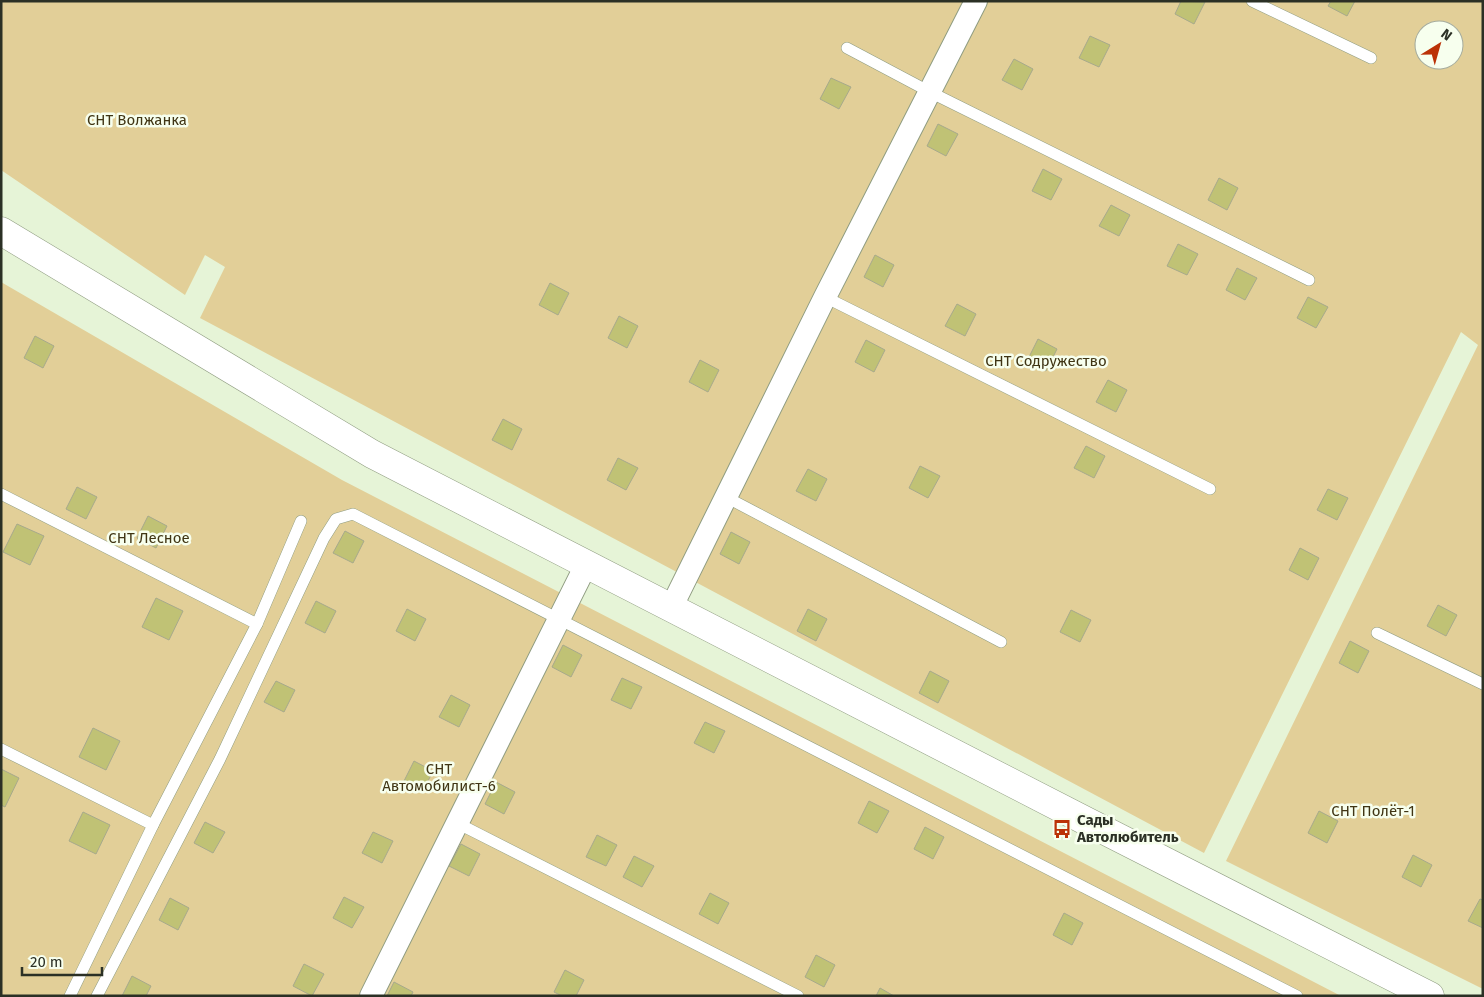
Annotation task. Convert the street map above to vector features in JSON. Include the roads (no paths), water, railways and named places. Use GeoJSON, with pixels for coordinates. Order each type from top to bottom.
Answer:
{"type":"FeatureCollection","features":[{"type":"Feature","properties":{"kind":"street"},"geometry":{"type":"LineString","coordinates":[[671,608],[825,297],[976,1]]}},
{"type":"Feature","properties":{"kind":"street"},"geometry":{"type":"LineString","coordinates":[[1,231],[372,454],[1430,996]]}},
{"type":"Feature","properties":{"kind":"street"},"geometry":{"type":"LineString","coordinates":[[371,996],[586,565]]}},
{"type":"Feature","properties":{"kind":"lane"},"geometry":{"type":"LineString","coordinates":[[1252,1],[1371,58]]}},
{"type":"Feature","properties":{"kind":"lane"},"geometry":{"type":"LineString","coordinates":[[847,48],[930,92],[1309,280]]}},
{"type":"Feature","properties":{"kind":"lane"},"geometry":{"type":"LineString","coordinates":[[825,297],[1210,489]]}},
{"type":"Feature","properties":{"kind":"lane"},"geometry":{"type":"LineString","coordinates":[[1,494],[256,624]]}},
{"type":"Feature","properties":{"kind":"lane"},"geometry":{"type":"LineString","coordinates":[[726,497],[1001,642]]}},
{"type":"Feature","properties":{"kind":"lane"},"geometry":{"type":"LineString","coordinates":[[97,996],[220,759],[324,538],[336,519],[353,514],[1297,996]]}},
{"type":"Feature","properties":{"kind":"lane"},"geometry":{"type":"LineString","coordinates":[[70,996],[153,825],[256,624],[301,521]]}},
{"type":"Feature","properties":{"kind":"lane"},"geometry":{"type":"LineString","coordinates":[[1377,633],[1483,684]]}},
{"type":"Feature","properties":{"kind":"lane"},"geometry":{"type":"LineString","coordinates":[[1,748],[153,825]]}},
{"type":"Feature","properties":{"kind":"lane"},"geometry":{"type":"LineString","coordinates":[[457,823],[798,996]]}},
{"type":"Feature","properties":{"kind":"place","name":"Сады Автолюбитель"},"geometry":{"type":"Point","coordinates":[1062,829]}},
{"type":"Feature","properties":{"kind":"park label","name":"СНТ Волжанка"},"geometry":{"type":"Point","coordinates":[137,120]}},
{"type":"Feature","properties":{"kind":"park label","name":"СНТ Содружество"},"geometry":{"type":"Point","coordinates":[1046,361]}},
{"type":"Feature","properties":{"kind":"park label","name":"СНТ Лесное"},"geometry":{"type":"Point","coordinates":[149,538]}},
{"type":"Feature","properties":{"kind":"park label","name":"СНТ Автомобилист-6"},"geometry":{"type":"Point","coordinates":[439,778]}},
{"type":"Feature","properties":{"kind":"park label","name":"СНТ Полёт-1"},"geometry":{"type":"Point","coordinates":[1373,811]}}]}
